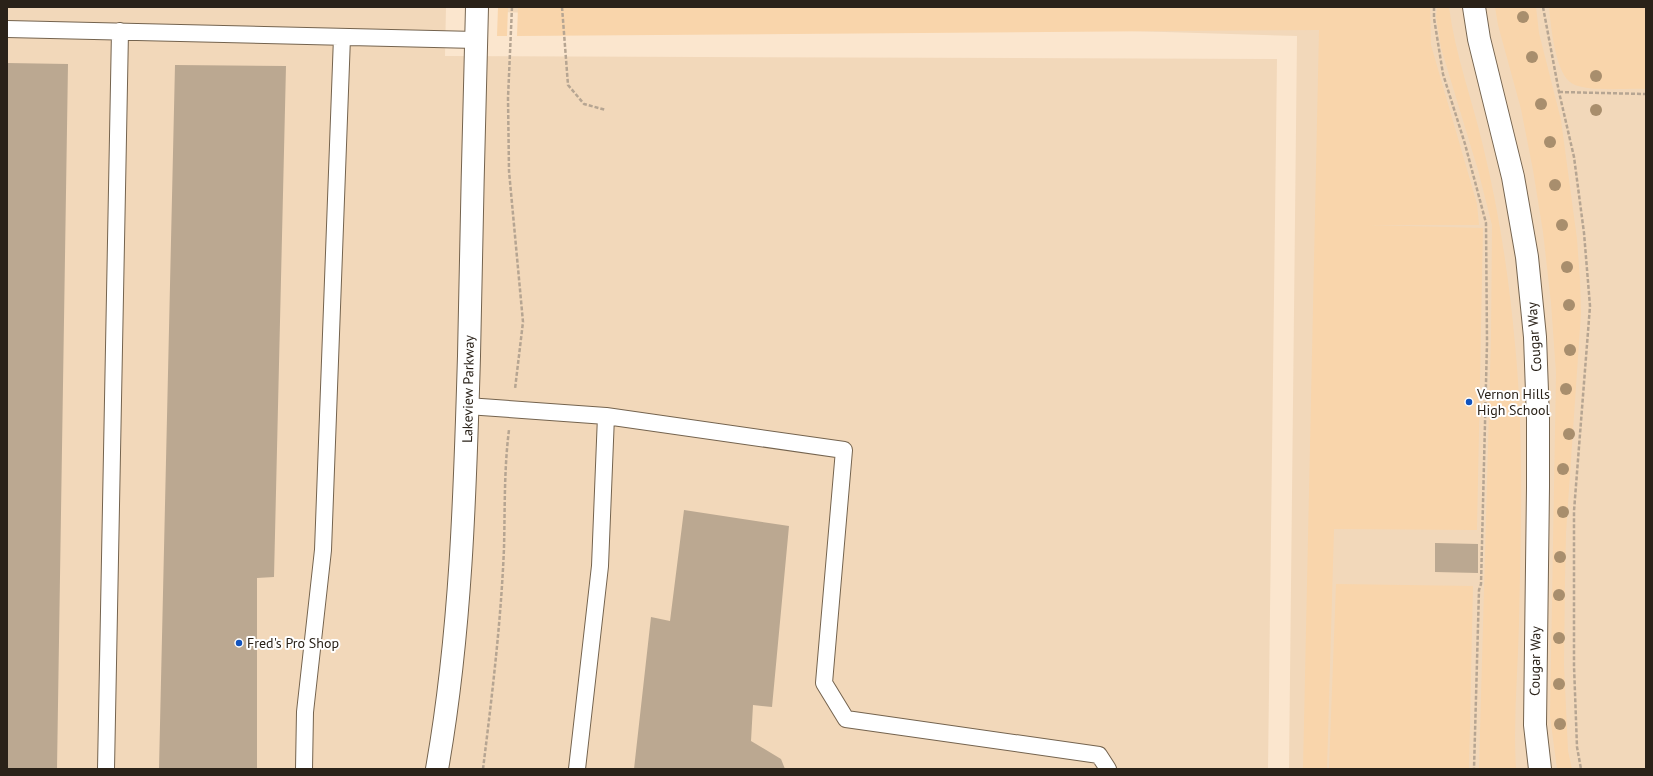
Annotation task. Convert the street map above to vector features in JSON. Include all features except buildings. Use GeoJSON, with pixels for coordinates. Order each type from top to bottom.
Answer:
{"type":"FeatureCollection","features":[{"type":"Feature","properties":{"kind":"street","name":"Lakeview Parkway"},"geometry":{"type":"LineString","coordinates":[[437,769],[446,720],[461,566],[467,406],[477,7]]}},
{"type":"Feature","properties":{"kind":"street","name":"Cougar Way"},"geometry":{"type":"LineString","coordinates":[[1474,7],[1479,39],[1513,177],[1527,257],[1535,337],[1538,419],[1535,725],[1540,769]]}},
{"type":"Feature","properties":{"kind":"lane"},"geometry":{"type":"LineString","coordinates":[[7,29],[476,40]]}},
{"type":"Feature","properties":{"kind":"lane"},"geometry":{"type":"LineString","coordinates":[[106,769],[120,31]]}},
{"type":"Feature","properties":{"kind":"lane"},"geometry":{"type":"LineString","coordinates":[[304,769],[305,712],[323,550],[342,37]]}},
{"type":"Feature","properties":{"kind":"lane"},"geometry":{"type":"LineString","coordinates":[[467,406],[606,416],[844,450],[824,683],[846,719],[1099,755],[1108,769]]}},
{"type":"Feature","properties":{"kind":"lane"},"geometry":{"type":"LineString","coordinates":[[577,769],[600,566],[606,416]]}},
{"type":"Feature","properties":{"kind":"path"},"geometry":{"type":"LineString","coordinates":[[562,7],[568,85],[584,104],[606,110]]}},
{"type":"Feature","properties":{"kind":"path"},"geometry":{"type":"LineString","coordinates":[[1434,7],[1434,18],[1443,74],[1465,144],[1486,223],[1483,524],[1481,584],[1479,590],[1474,769]]}},
{"type":"Feature","properties":{"kind":"path"},"geometry":{"type":"LineString","coordinates":[[1543,7],[1559,92],[1574,157],[1584,233],[1590,306],[1574,511],[1574,666],[1577,747],[1581,769]]}},
{"type":"Feature","properties":{"kind":"path"},"geometry":{"type":"LineString","coordinates":[[1559,92],[1646,94]]}},
{"type":"Feature","properties":{"kind":"shaded area"},"geometry":{"type":"Polygon","coordinates":[[[7,7],[446,7],[445,56],[1277,59],[1268,769],[7,769],[7,7]]]}},
{"type":"Feature","properties":{"kind":"shaded area"},"geometry":{"type":"Polygon","coordinates":[[[498,7],[508,7],[507,36],[497,36],[498,7]]]}},
{"type":"Feature","properties":{"kind":"shaded area","name":"Vernon Hills High School"},"geometry":{"type":"Polygon","coordinates":[[[500,7],[1646,7],[1646,769],[1289,769],[1297,36],[500,12],[500,7]]]}},
{"type":"Feature","properties":{"kind":"shaded area"},"geometry":{"type":"Polygon","coordinates":[[[518,7],[1430,7],[1431,45],[1477,204],[1479,225],[1368,225],[1483,228],[1477,530],[1334,529],[1327,769],[1303,769],[1319,30],[517,36],[518,7]]]}},
{"type":"Feature","properties":{"kind":"shaded area"},"geometry":{"type":"Polygon","coordinates":[[[1437,7],[1449,7],[1459,59],[1479,128],[1499,220],[1513,319],[1518,379],[1521,448],[1519,622],[1515,714],[1516,769],[1479,769],[1491,338],[1492,225],[1478,170],[1441,48],[1436,17],[1437,7]]]}},
{"type":"Feature","properties":{"kind":"shaded area"},"geometry":{"type":"Polygon","coordinates":[[[1495,7],[1536,7],[1539,33],[1561,120],[1577,239],[1581,313],[1566,533],[1564,665],[1568,751],[1572,769],[1557,769],[1550,716],[1556,373],[1551,303],[1543,232],[1533,170],[1521,109],[1498,25],[1495,7]]]}},
{"type":"Feature","properties":{"kind":"shaded area"},"geometry":{"type":"Polygon","coordinates":[[[1549,7],[1646,7],[1646,89],[1588,88],[1573,84],[1567,79],[1558,61],[1555,49],[1549,7]]]}},
{"type":"Feature","properties":{"kind":"shaded area"},"geometry":{"type":"Polygon","coordinates":[[[1336,584],[1473,586],[1469,769],[1329,769],[1336,584]]]}},
{"type":"Feature","properties":{"kind":"place","name":"Vernon Hills High School"},"geometry":{"type":"Point","coordinates":[1469,402]}},
{"type":"Feature","properties":{"kind":"place","name":"Fred's Pro Shop"},"geometry":{"type":"Point","coordinates":[239,643]}}]}
